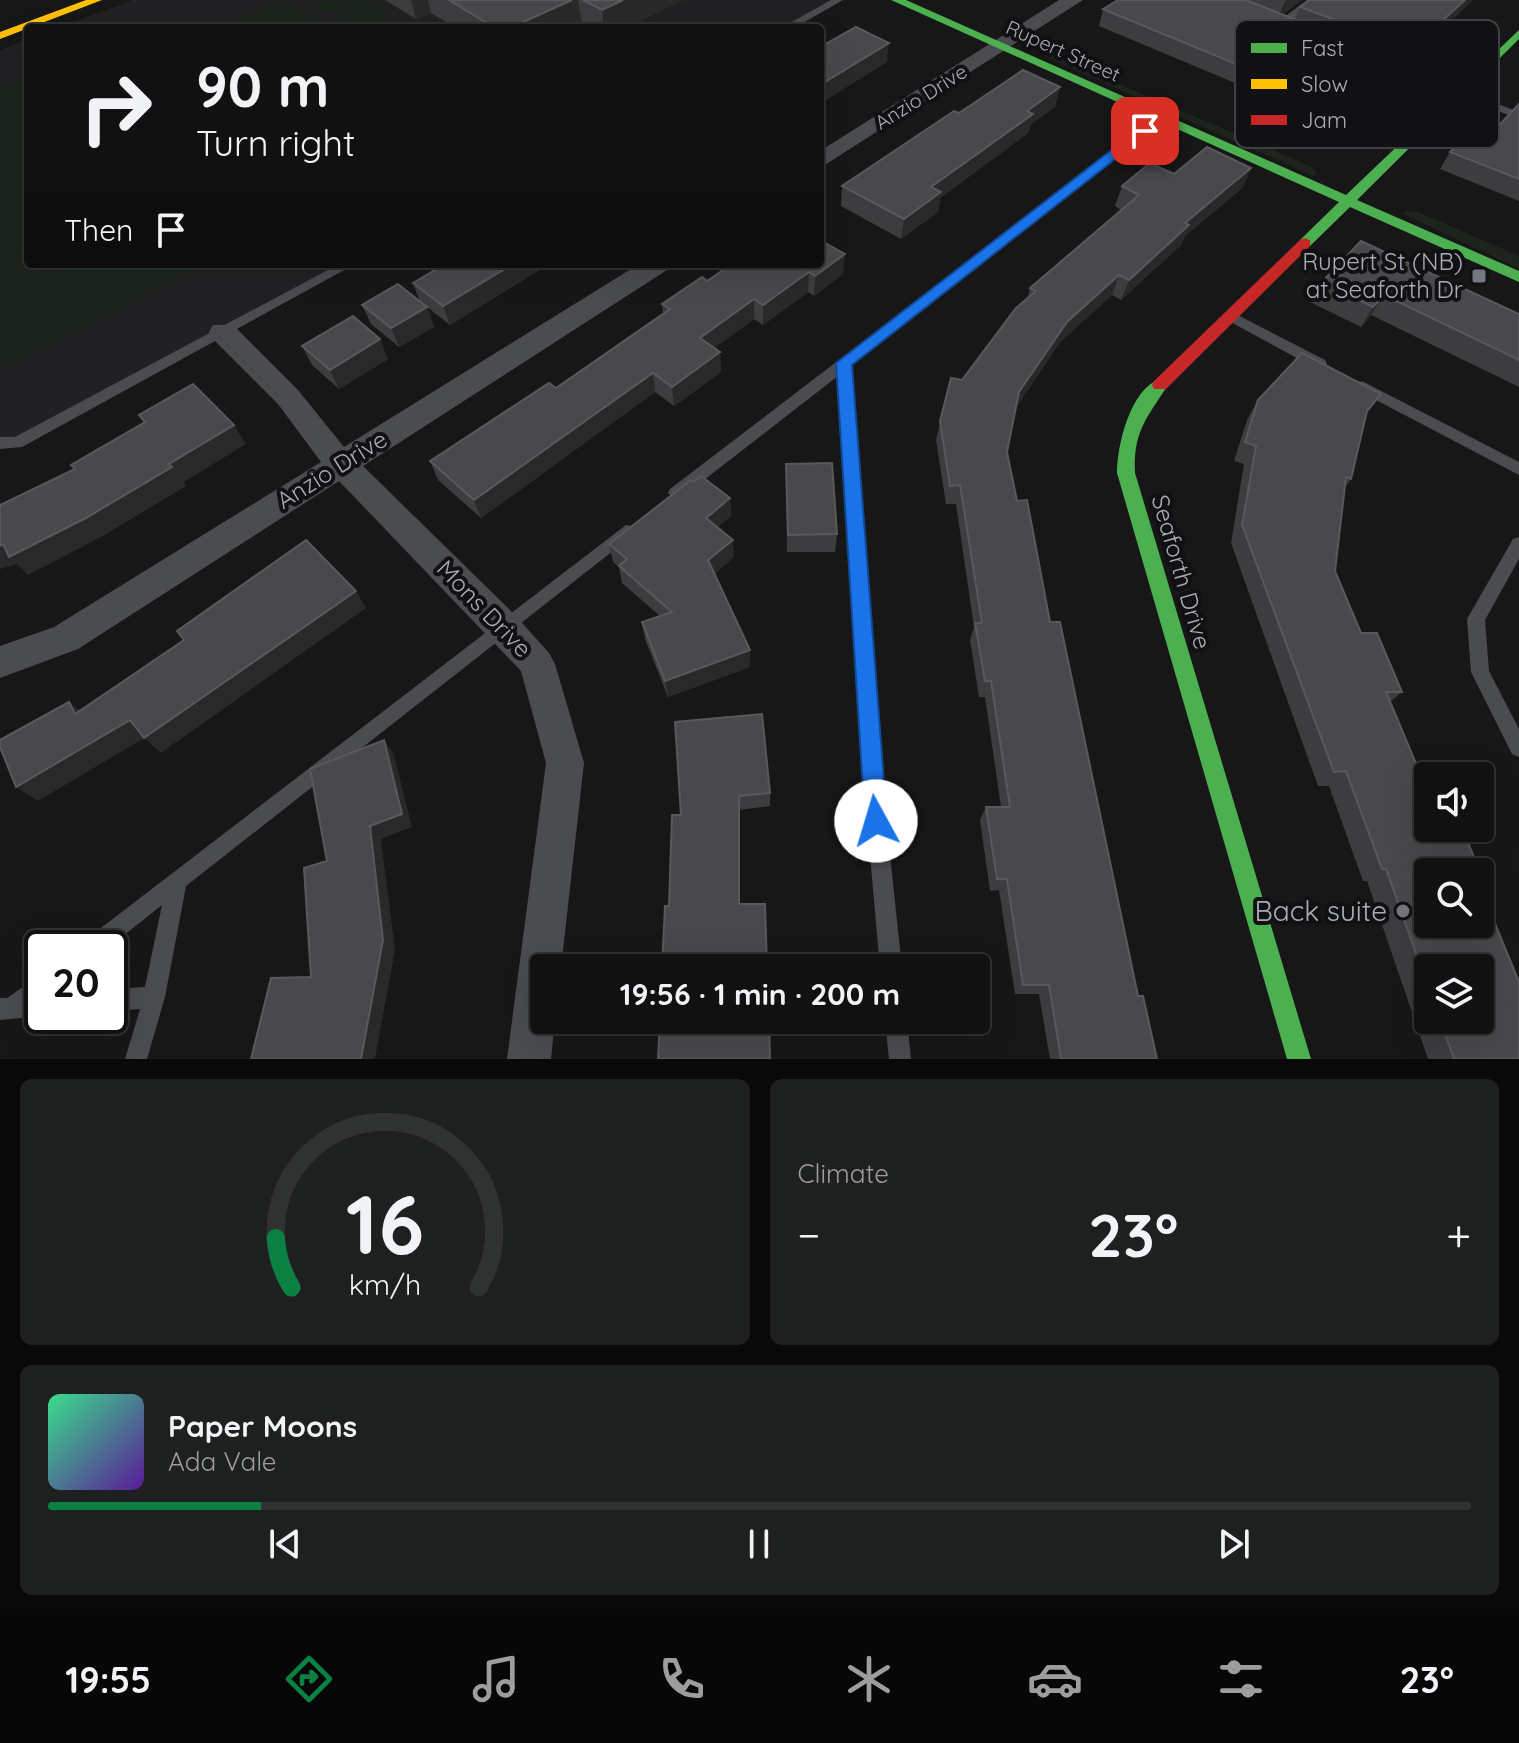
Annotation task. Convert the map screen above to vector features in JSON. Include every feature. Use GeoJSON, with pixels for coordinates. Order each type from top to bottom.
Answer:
{"type":"FeatureCollection","features":[{"type":"Feature","properties":{"kind":"street"},"geometry":{"type":"LineString","coordinates":[[32,24],[96,0]]}},
{"type":"Feature","properties":{"kind":"street","name":"Rupert Street"},"geometry":{"type":"LineString","coordinates":[[897,0],[1519,277]]}},
{"type":"Feature","properties":{"kind":"street","name":"Anzio Drive"},"geometry":{"type":"LineString","coordinates":[[824,158],[1073,0]]}},
{"type":"Feature","properties":{"kind":"street","name":"Rupert Street"},"geometry":{"type":"LineString","coordinates":[[998,22],[1049,43]]}},
{"type":"Feature","properties":{"kind":"street"},"geometry":{"type":"LineString","coordinates":[[0,36],[24,27]]}},
{"type":"Feature","properties":{"kind":"street","name":"Seaforth Drive"},"geometry":{"type":"LineString","coordinates":[[1499,53],[1519,33]]}},
{"type":"Feature","properties":{"kind":"street","name":"Seaforth Drive"},"geometry":{"type":"LineString","coordinates":[[1299,1059],[1126,473],[1123,449],[1139,409],[1403,148]]}},
{"type":"Feature","properties":{"kind":"street"},"geometry":{"type":"LineString","coordinates":[[1345,172],[1390,191]]}},
{"type":"Feature","properties":{"kind":"street","name":"Anzio Drive"},"geometry":{"type":"LineString","coordinates":[[0,662],[66,638],[652,268]]}},
{"type":"Feature","properties":{"kind":"street","name":"Mons Drive"},"geometry":{"type":"LineString","coordinates":[[223,332],[288,397],[319,441],[503,625],[537,664],[565,763],[529,1059]]}},
{"type":"Feature","properties":{"kind":"lane"},"geometry":{"type":"LineString","coordinates":[[793,24],[838,0]]}},
{"type":"Feature","properties":{"kind":"lane"},"geometry":{"type":"LineString","coordinates":[[1287,20],[1313,0]]}},
{"type":"Feature","properties":{"kind":"lane"},"geometry":{"type":"LineString","coordinates":[[1499,108],[1519,116]]}},
{"type":"Feature","properties":{"kind":"lane"},"geometry":{"type":"LineString","coordinates":[[115,930],[503,625],[1161,119]]}},
{"type":"Feature","properties":{"kind":"lane"},"geometry":{"type":"LineString","coordinates":[[0,443],[17,443],[342,268]]}},
{"type":"Feature","properties":{"kind":"lane"},"geometry":{"type":"LineString","coordinates":[[1230,316],[1336,373]]}},
{"type":"Feature","properties":{"kind":"lane"},"geometry":{"type":"LineString","coordinates":[[844,363],[868,732],[890,954]]}},
{"type":"Feature","properties":{"kind":"lane"},"geometry":{"type":"LineString","coordinates":[[1351,380],[1519,469]]}},
{"type":"Feature","properties":{"kind":"lane"},"geometry":{"type":"LineString","coordinates":[[1519,544],[1476,619],[1480,672],[1519,748]]}},
{"type":"Feature","properties":{"kind":"lane"},"geometry":{"type":"LineString","coordinates":[[136,1059],[154,997],[177,883]]}},
{"type":"Feature","properties":{"kind":"lane"},"geometry":{"type":"LineString","coordinates":[[6,1009],[24,997]]}},
{"type":"Feature","properties":{"kind":"lane"},"geometry":{"type":"LineString","coordinates":[[128,999],[154,997]]}},
{"type":"Feature","properties":{"kind":"lane"},"geometry":{"type":"LineString","coordinates":[[897,1034],[900,1059]]}},
{"type":"Feature","properties":{"kind":"shaded area"},"geometry":{"type":"Polygon","coordinates":[[[133,0],[838,0],[793,24],[69,24],[133,0]]]}},
{"type":"Feature","properties":{"kind":"shaded area"},"geometry":{"type":"Polygon","coordinates":[[[288,0],[324,24],[221,24],[288,0]]]}},
{"type":"Feature","properties":{"kind":"shaded area"},"geometry":{"type":"Polygon","coordinates":[[[315,0],[372,0],[387,10],[385,24],[344,24],[332,12],[308,9],[315,0]]]}},
{"type":"Feature","properties":{"kind":"shaded area"},"geometry":{"type":"Polygon","coordinates":[[[24,41],[24,268],[342,268],[17,443],[0,443],[0,50],[24,41]]]}},
{"type":"Feature","properties":{"kind":"shaded area"},"geometry":{"type":"Polygon","coordinates":[[[1049,54],[1235,134],[1235,141],[1044,56],[1049,54]]]}},
{"type":"Feature","properties":{"kind":"shaded area"},"geometry":{"type":"Polygon","coordinates":[[[24,79],[24,268],[199,268],[0,371],[0,88],[24,79]]]}},
{"type":"Feature","properties":{"kind":"shaded area"},"geometry":{"type":"Polygon","coordinates":[[[1250,148],[1268,148],[1312,167],[1317,174],[1313,176],[1250,148]]]}},
{"type":"Feature","properties":{"kind":"shaded area"},"geometry":{"type":"Polygon","coordinates":[[[1405,211],[1418,212],[1519,256],[1519,269],[1404,214],[1405,211]]]}},
{"type":"Feature","properties":{"kind":"building"},"geometry":{"type":"Polygon","coordinates":[[[449,0],[572,0],[519,24],[488,24],[449,0]]]}},
{"type":"Feature","properties":{"kind":"building"},"geometry":{"type":"Polygon","coordinates":[[[583,0],[623,0],[602,10],[583,0]]]}},
{"type":"Feature","properties":{"kind":"building"},"geometry":{"type":"Polygon","coordinates":[[[1118,0],[1246,0],[1297,20],[1235,20],[1235,64],[1103,9],[1118,0]]]}},
{"type":"Feature","properties":{"kind":"building"},"geometry":{"type":"Polygon","coordinates":[[[1310,0],[1465,0],[1443,20],[1335,20],[1300,7],[1310,0]]]}},
{"type":"Feature","properties":{"kind":"building"},"geometry":{"type":"Polygon","coordinates":[[[856,27],[889,43],[824,83],[824,45],[856,27]]]}},
{"type":"Feature","properties":{"kind":"building"},"geometry":{"type":"Polygon","coordinates":[[[1023,70],[1060,87],[1027,111],[1033,114],[931,187],[941,192],[904,219],[842,186],[954,111],[959,113],[1023,70]]]}},
{"type":"Feature","properties":{"kind":"building"},"geometry":{"type":"Polygon","coordinates":[[[1519,104],[1519,179],[1450,152],[1454,148],[1499,148],[1499,125],[1519,104]]]}},
{"type":"Feature","properties":{"kind":"building"},"geometry":{"type":"Polygon","coordinates":[[[1207,147],[1251,168],[1185,223],[1189,225],[1129,280],[1119,275],[1067,322],[1019,392],[1007,452],[1017,501],[1027,500],[1050,622],[1060,622],[1138,996],[1143,996],[1157,1059],[1061,1059],[1049,985],[1023,985],[1007,879],[997,879],[986,807],[1010,807],[991,681],[985,681],[975,623],[982,623],[960,485],[950,486],[940,421],[951,378],[962,380],[1016,308],[1036,291],[1030,288],[1139,195],[1122,186],[1150,163],[1174,174],[1207,147]]]}},
{"type":"Feature","properties":{"kind":"building"},"geometry":{"type":"Polygon","coordinates":[[[1361,241],[1519,314],[1519,360],[1384,295],[1373,307],[1322,282],[1361,241]]]}},
{"type":"Feature","properties":{"kind":"building"},"geometry":{"type":"Polygon","coordinates":[[[824,242],[845,254],[815,276],[809,272],[763,305],[754,299],[700,338],[720,352],[672,387],[653,373],[474,500],[430,461],[549,383],[556,388],[670,309],[662,304],[702,277],[707,281],[726,268],[824,268],[824,242]]]}},
{"type":"Feature","properties":{"kind":"building"},"geometry":{"type":"Polygon","coordinates":[[[438,268],[506,268],[443,306],[413,283],[438,268]]]}},
{"type":"Feature","properties":{"kind":"building"},"geometry":{"type":"Polygon","coordinates":[[[398,284],[427,307],[391,328],[362,305],[398,284]]]}},
{"type":"Feature","properties":{"kind":"building"},"geometry":{"type":"Polygon","coordinates":[[[353,316],[380,339],[330,370],[302,346],[353,316]]]}},
{"type":"Feature","properties":{"kind":"building"},"geometry":{"type":"Polygon","coordinates":[[[1302,353],[1381,394],[1367,411],[1351,479],[1346,477],[1335,571],[1361,633],[1377,633],[1402,692],[1386,692],[1415,762],[1414,842],[1468,842],[1474,858],[1414,858],[1414,938],[1494,938],[1494,921],[1519,982],[1519,1059],[1454,1059],[1445,1034],[1494,1034],[1494,954],[1416,954],[1346,771],[1334,772],[1242,525],[1256,446],[1245,442],[1258,400],[1302,353]]]}},
{"type":"Feature","properties":{"kind":"building"},"geometry":{"type":"Polygon","coordinates":[[[193,384],[234,425],[169,464],[172,467],[86,518],[9,557],[3,544],[0,546],[0,505],[75,469],[71,465],[145,422],[139,415],[193,384]]]}},
{"type":"Feature","properties":{"kind":"building"},"geometry":{"type":"Polygon","coordinates":[[[832,463],[837,534],[788,535],[786,464],[832,463]]]}},
{"type":"Feature","properties":{"kind":"building"},"geometry":{"type":"Polygon","coordinates":[[[701,476],[730,498],[706,518],[733,540],[708,560],[750,650],[665,681],[642,622],[672,612],[619,566],[627,559],[609,544],[691,480],[694,482],[701,476]]]}},
{"type":"Feature","properties":{"kind":"building"},"geometry":{"type":"Polygon","coordinates":[[[306,540],[356,591],[144,738],[130,720],[16,787],[0,740],[69,702],[75,714],[184,640],[177,631],[306,540]]]}},
{"type":"Feature","properties":{"kind":"building"},"geometry":{"type":"Polygon","coordinates":[[[762,714],[770,793],[739,796],[739,904],[765,904],[767,954],[663,954],[665,906],[669,906],[672,815],[681,815],[675,722],[762,714]]]}},
{"type":"Feature","properties":{"kind":"building"},"geometry":{"type":"Polygon","coordinates":[[[384,740],[402,814],[370,826],[383,940],[361,1059],[251,1059],[271,978],[311,977],[304,868],[327,861],[310,769],[384,740]]]}},
{"type":"Feature","properties":{"kind":"building"},"geometry":{"type":"Polygon","coordinates":[[[659,1034],[769,1034],[770,1059],[658,1059],[659,1034]]]}},
{"type":"Feature","properties":{"kind":"traffic: fast"},"geometry":{"type":"LineString","coordinates":[[897,0],[1519,277]]}},
{"type":"Feature","properties":{"kind":"traffic: fast"},"geometry":{"type":"LineString","coordinates":[[1499,53],[1519,33]]}},
{"type":"Feature","properties":{"kind":"traffic: fast"},"geometry":{"type":"LineString","coordinates":[[1305,243],[1402,148]]}},
{"type":"Feature","properties":{"kind":"traffic: fast"},"geometry":{"type":"LineString","coordinates":[[1160,385],[1144,405],[1129,436],[1126,473],[1299,1059]]}},
{"type":"Feature","properties":{"kind":"traffic: slow"},"geometry":{"type":"LineString","coordinates":[[32,24],[96,0]]}},
{"type":"Feature","properties":{"kind":"traffic: slow"},"geometry":{"type":"LineString","coordinates":[[0,36],[24,27]]}},
{"type":"Feature","properties":{"kind":"traffic: jam"},"geometry":{"type":"LineString","coordinates":[[1160,385],[1305,243]]}},
{"type":"Feature","properties":{"kind":"place","name":"Rupert St (NB) at Seaforth Dr"},"geometry":{"type":"Point","coordinates":[1479,276]}},
{"type":"Feature","properties":{"kind":"place","name":"Back suite"},"geometry":{"type":"Point","coordinates":[1403,911]}},
{"type":"Feature","properties":{"kind":"route"},"geometry":{"type":"LineString","coordinates":[[876,821],[844,363],[1145,131]]}}]}
